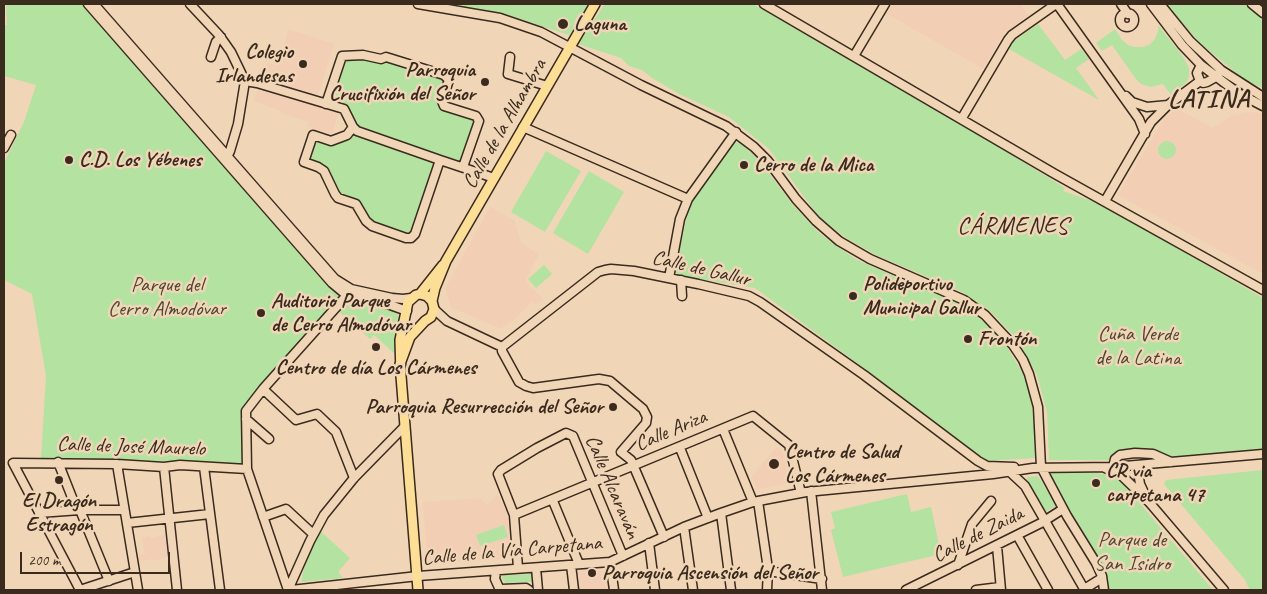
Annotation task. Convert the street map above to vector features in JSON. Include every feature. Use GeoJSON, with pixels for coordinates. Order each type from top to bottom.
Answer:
{"type":"FeatureCollection","features":[{"type":"Feature","properties":{"kind":"main road","name":"Calle de la Alhambra"},"geometry":{"type":"LineString","coordinates":[[433,305],[435,288],[446,261],[595,4]]}},
{"type":"Feature","properties":{"kind":"main road","name":"Calle de la Alhambra"},"geometry":{"type":"LineString","coordinates":[[416,296],[446,261]]}},
{"type":"Feature","properties":{"kind":"main road"},"geometry":{"type":"LineString","coordinates":[[400,364],[410,337],[431,317],[433,305],[427,296],[416,296],[408,302],[400,340],[400,364],[418,590]]}},
{"type":"Feature","properties":{"kind":"main road"},"geometry":{"type":"LineString","coordinates":[[407,311],[414,320],[425,321]]}},
{"type":"Feature","properties":{"kind":"street"},"geometry":{"type":"LineString","coordinates":[[88,4],[340,284],[351,289],[387,297],[403,299],[416,296]]}},
{"type":"Feature","properties":{"kind":"street"},"geometry":{"type":"LineString","coordinates":[[94,4],[338,289],[348,294],[407,311]]}},
{"type":"Feature","properties":{"kind":"street"},"geometry":{"type":"LineString","coordinates":[[190,4],[232,52],[245,81],[238,124],[227,159]]}},
{"type":"Feature","properties":{"kind":"street"},"geometry":{"type":"LineString","coordinates":[[418,4],[505,20],[541,32],[641,84],[714,119],[736,132],[754,146],[768,161],[796,200],[816,221],[840,240],[870,259],[964,300],[985,315],[1000,330],[1023,360],[1038,407],[1037,467],[1102,577],[1104,590]]}},
{"type":"Feature","properties":{"kind":"street"},"geometry":{"type":"LineString","coordinates":[[764,4],[1055,174],[1263,290]]}},
{"type":"Feature","properties":{"kind":"street"},"geometry":{"type":"LineString","coordinates":[[854,56],[885,4]]}},
{"type":"Feature","properties":{"kind":"street"},"geometry":{"type":"LineString","coordinates":[[962,118],[1012,35],[1057,4],[1143,123],[1152,121],[1168,105],[1219,74]]}},
{"type":"Feature","properties":{"kind":"street"},"geometry":{"type":"LineString","coordinates":[[1121,4],[1128,14]]}},
{"type":"Feature","properties":{"kind":"street"},"geometry":{"type":"LineString","coordinates":[[1151,4],[1173,35],[1201,65]]}},
{"type":"Feature","properties":{"kind":"street"},"geometry":{"type":"LineString","coordinates":[[1160,4],[1190,42],[1219,74],[1263,97]]}},
{"type":"Feature","properties":{"kind":"street"},"geometry":{"type":"LineString","coordinates":[[1252,4],[1263,13]]}},
{"type":"Feature","properties":{"kind":"street"},"geometry":{"type":"LineString","coordinates":[[211,57],[216,42],[221,38]]}},
{"type":"Feature","properties":{"kind":"street"},"geometry":{"type":"LineString","coordinates":[[326,104],[342,56],[363,55],[381,59],[386,56],[444,75],[449,80],[442,101],[444,106],[476,116],[479,121],[463,167]]}},
{"type":"Feature","properties":{"kind":"street"},"geometry":{"type":"LineString","coordinates":[[510,57],[508,74],[547,86]]}},
{"type":"Feature","properties":{"kind":"street"},"geometry":{"type":"LineString","coordinates":[[1225,84],[1203,82],[1197,73],[1201,65],[1205,62],[1216,70],[1225,84],[1263,106]]}},
{"type":"Feature","properties":{"kind":"street"},"geometry":{"type":"LineString","coordinates":[[245,81],[255,82],[344,109],[357,131],[494,178]]}},
{"type":"Feature","properties":{"kind":"street"},"geometry":{"type":"LineString","coordinates":[[1105,201],[1144,136],[1154,113],[1153,110],[1147,107],[1132,102],[1117,88]]}},
{"type":"Feature","properties":{"kind":"street"},"geometry":{"type":"LineString","coordinates":[[1144,136],[1139,119],[1139,112],[1142,108],[1168,105]]}},
{"type":"Feature","properties":{"kind":"street"},"geometry":{"type":"LineString","coordinates":[[353,127],[346,135],[331,141],[313,136],[304,162],[324,171],[338,198],[356,204],[366,221],[372,226],[411,238],[415,234],[440,160]]}},
{"type":"Feature","properties":{"kind":"street"},"geometry":{"type":"LineString","coordinates":[[523,127],[688,199]]}},
{"type":"Feature","properties":{"kind":"street"},"geometry":{"type":"LineString","coordinates":[[668,278],[680,219],[688,199],[736,132]]}},
{"type":"Feature","properties":{"kind":"street"},"geometry":{"type":"LineString","coordinates":[[4,148],[11,135]]}},
{"type":"Feature","properties":{"kind":"street","name":"Calle de Gallur"},"geometry":{"type":"LineString","coordinates":[[502,347],[598,272],[611,269],[681,280],[748,296],[760,302],[864,375],[983,464],[996,467],[1037,467]]}},
{"type":"Feature","properties":{"kind":"street"},"geometry":{"type":"LineString","coordinates":[[681,280],[682,296]]}},
{"type":"Feature","properties":{"kind":"street"},"geometry":{"type":"LineString","coordinates":[[289,590],[247,469],[246,411],[263,389],[348,294]]}},
{"type":"Feature","properties":{"kind":"street"},"geometry":{"type":"LineString","coordinates":[[433,305],[446,322],[502,347],[502,351],[519,382],[526,386],[533,388],[599,379],[610,381],[643,409],[647,417],[646,423],[621,452],[631,460],[664,536]]}},
{"type":"Feature","properties":{"kind":"street"},"geometry":{"type":"LineString","coordinates":[[263,389],[296,420],[317,414],[336,432],[354,478]]}},
{"type":"Feature","properties":{"kind":"street","name":"Calle Ariza"},"geometry":{"type":"LineString","coordinates":[[514,515],[553,501],[753,416],[789,445],[801,493]]}},
{"type":"Feature","properties":{"kind":"street"},"geometry":{"type":"LineString","coordinates":[[246,419],[269,439]]}},
{"type":"Feature","properties":{"kind":"street"},"geometry":{"type":"LineString","coordinates":[[289,590],[313,534],[324,515],[354,478],[405,426]]}},
{"type":"Feature","properties":{"kind":"street"},"geometry":{"type":"LineString","coordinates":[[723,429],[756,502],[768,571],[767,590]]}},
{"type":"Feature","properties":{"kind":"street","name":"Calle Alcaraván"},"geometry":{"type":"LineString","coordinates":[[514,515],[498,474],[501,470],[537,448],[563,434],[570,433],[573,436],[623,556]]}},
{"type":"Feature","properties":{"kind":"street"},"geometry":{"type":"LineString","coordinates":[[680,448],[708,518]]}},
{"type":"Feature","properties":{"kind":"street","name":"Calle de la Vía Carpetana"},"geometry":{"type":"LineString","coordinates":[[1113,467],[1114,459],[1120,455],[1135,452],[1153,454],[1172,462]]}},
{"type":"Feature","properties":{"kind":"street","name":"Calle de la Vía Carpetana"},"geometry":{"type":"LineString","coordinates":[[289,590],[418,576],[610,562],[684,527],[721,513],[756,502],[811,491],[1010,472],[1037,467],[1103,468],[1263,454]]}},
{"type":"Feature","properties":{"kind":"street"},"geometry":{"type":"LineString","coordinates":[[58,462],[75,505],[80,510],[108,581]]}},
{"type":"Feature","properties":{"kind":"street","name":"Calle de José Maurelo"},"geometry":{"type":"LineString","coordinates":[[39,513],[13,463],[58,462],[164,467],[180,465],[247,469]]}},
{"type":"Feature","properties":{"kind":"street"},"geometry":{"type":"LineString","coordinates":[[117,464],[138,590]]}},
{"type":"Feature","properties":{"kind":"street"},"geometry":{"type":"LineString","coordinates":[[1137,466],[1140,484],[1149,502]]}},
{"type":"Feature","properties":{"kind":"street"},"geometry":{"type":"LineString","coordinates":[[164,467],[177,590]]}},
{"type":"Feature","properties":{"kind":"street"},"geometry":{"type":"LineString","coordinates":[[204,467],[220,590]]}},
{"type":"Feature","properties":{"kind":"street"},"geometry":{"type":"LineString","coordinates":[[1113,467],[1149,502],[1224,590]]}},
{"type":"Feature","properties":{"kind":"street"},"geometry":{"type":"LineString","coordinates":[[1103,468],[1120,475]]}},
{"type":"Feature","properties":{"kind":"street"},"geometry":{"type":"LineString","coordinates":[[1010,472],[1025,486],[1084,589],[1102,577]]}},
{"type":"Feature","properties":{"kind":"street"},"geometry":{"type":"LineString","coordinates":[[811,491],[822,590]]}},
{"type":"Feature","properties":{"kind":"street"},"geometry":{"type":"LineString","coordinates":[[553,501],[575,565],[574,590]]}},
{"type":"Feature","properties":{"kind":"street"},"geometry":{"type":"LineString","coordinates":[[958,565],[972,524],[991,501]]}},
{"type":"Feature","properties":{"kind":"street","name":"Calle de Zaida"},"geometry":{"type":"LineString","coordinates":[[906,590],[997,546],[1063,509]]}},
{"type":"Feature","properties":{"kind":"street"},"geometry":{"type":"LineString","coordinates":[[124,510],[80,510],[39,513],[80,590],[135,572]]}},
{"type":"Feature","properties":{"kind":"street"},"geometry":{"type":"LineString","coordinates":[[263,517],[286,510],[313,534]]}},
{"type":"Feature","properties":{"kind":"street"},"geometry":{"type":"LineString","coordinates":[[721,513],[731,590]]}},
{"type":"Feature","properties":{"kind":"street"},"geometry":{"type":"LineString","coordinates":[[127,523],[210,514]]}},
{"type":"Feature","properties":{"kind":"street"},"geometry":{"type":"LineString","coordinates":[[514,515],[518,568]]}},
{"type":"Feature","properties":{"kind":"street"},"geometry":{"type":"LineString","coordinates":[[684,527],[693,590]]}},
{"type":"Feature","properties":{"kind":"street"},"geometry":{"type":"LineString","coordinates":[[1017,535],[1048,590]]}},
{"type":"Feature","properties":{"kind":"street"},"geometry":{"type":"LineString","coordinates":[[649,543],[656,590]]}},
{"type":"Feature","properties":{"kind":"street"},"geometry":{"type":"LineString","coordinates":[[976,590],[1001,588],[997,546]]}},
{"type":"Feature","properties":{"kind":"street"},"geometry":{"type":"LineString","coordinates":[[964,550],[976,556]]}},
{"type":"Feature","properties":{"kind":"street"},"geometry":{"type":"LineString","coordinates":[[610,562],[614,590]]}},
{"type":"Feature","properties":{"kind":"street"},"geometry":{"type":"LineString","coordinates":[[496,571],[495,579],[501,590],[528,589],[534,586],[538,587],[536,568]]}},
{"type":"Feature","properties":{"kind":"street"},"geometry":{"type":"LineString","coordinates":[[768,571],[822,579]]}},
{"type":"Feature","properties":{"kind":"shaded area"},"geometry":{"type":"Polygon","coordinates":[[[893,4],[1020,4],[1029,15],[1003,34],[983,69],[887,14],[893,4]]]}},
{"type":"Feature","properties":{"kind":"shaded area","name":"Colegio Irlandesas"},"geometry":{"type":"Polygon","coordinates":[[[289,29],[334,44],[317,98],[261,79],[267,63],[277,65],[289,29]]]}},
{"type":"Feature","properties":{"kind":"shaded area"},"geometry":{"type":"Polygon","coordinates":[[[259,86],[339,111],[332,134],[307,126],[308,122],[254,101],[259,86]]]}},
{"type":"Feature","properties":{"kind":"shaded area"},"geometry":{"type":"Polygon","coordinates":[[[1176,108],[1213,128],[1232,115],[1250,112],[1263,114],[1263,274],[1118,195],[1164,119],[1176,108]]]}},
{"type":"Feature","properties":{"kind":"shaded area"},"geometry":{"type":"Polygon","coordinates":[[[490,207],[515,221],[521,243],[539,254],[525,282],[544,299],[536,305],[532,302],[515,319],[501,329],[451,307],[445,288],[490,207]]]}},
{"type":"Feature","properties":{"kind":"shaded area","name":"Centro de Salud Los Cármenes"},"geometry":{"type":"Polygon","coordinates":[[[777,447],[783,452],[790,483],[757,490],[751,477],[777,447]]]}},
{"type":"Feature","properties":{"kind":"shaded area"},"geometry":{"type":"Polygon","coordinates":[[[497,494],[507,512],[511,558],[428,565],[423,502],[480,498],[487,505],[497,494]]]}},
{"type":"Feature","properties":{"kind":"shaded area"},"geometry":{"type":"Polygon","coordinates":[[[168,534],[170,556],[153,561],[153,559],[137,561],[136,555],[145,554],[142,538],[168,534]]]}},
{"type":"Feature","properties":{"kind":"shaded area"},"geometry":{"type":"Polygon","coordinates":[[[607,568],[611,590],[577,590],[574,571],[603,571],[603,569],[607,568]]]}},
{"type":"Feature","properties":{"kind":"green space","name":"Parque del Cerro Almodóvar"},"geometry":{"type":"Polygon","coordinates":[[[6,4],[82,4],[341,296],[244,410],[246,464],[41,459],[46,376],[32,294],[4,280],[4,163],[24,122],[36,85],[4,76],[4,25],[7,25],[6,4]]]}},
{"type":"Feature","properties":{"kind":"green space"},"geometry":{"type":"Polygon","coordinates":[[[447,4],[589,4],[569,35],[505,14],[447,4]]]}},
{"type":"Feature","properties":{"kind":"green space","name":"Cuña Verde de la Latina"},"geometry":{"type":"Polygon","coordinates":[[[605,4],[753,4],[1004,150],[1065,188],[1063,191],[1103,205],[1263,298],[1263,449],[1171,458],[1152,451],[1122,452],[1109,460],[1049,460],[1047,412],[1037,375],[1016,338],[989,310],[960,291],[876,255],[846,238],[819,217],[769,149],[729,117],[681,95],[642,70],[629,66],[621,58],[578,44],[605,4]]]}},
{"type":"Feature","properties":{"kind":"green space"},"geometry":{"type":"Polygon","coordinates":[[[1166,4],[1245,4],[1263,18],[1263,88],[1245,80],[1201,44],[1166,4]]]}},
{"type":"Feature","properties":{"kind":"green space"},"geometry":{"type":"Polygon","coordinates":[[[1038,24],[1065,60],[1081,49],[1089,59],[1076,68],[1099,100],[1009,49],[1010,44],[1038,24]]]}},
{"type":"Feature","properties":{"kind":"green space"},"geometry":{"type":"Polygon","coordinates":[[[1158,25],[1184,58],[1189,68],[1189,77],[1186,83],[1171,95],[1163,84],[1151,87],[1141,84],[1112,45],[1102,51],[1096,43],[1115,29],[1122,40],[1128,45],[1143,47],[1149,45],[1155,39],[1158,25]]]}},
{"type":"Feature","properties":{"kind":"green space"},"geometry":{"type":"Polygon","coordinates":[[[342,56],[381,59],[448,78],[444,106],[476,116],[463,167],[440,160],[411,238],[372,226],[356,204],[342,200],[324,171],[304,162],[313,135],[331,141],[353,127],[344,109],[326,104],[342,56]]]}},
{"type":"Feature","properties":{"kind":"green space"},"geometry":{"type":"Polygon","coordinates":[[[1163,141],[1171,141],[1176,146],[1174,157],[1163,159],[1158,154],[1158,146],[1163,141]]]}},
{"type":"Feature","properties":{"kind":"green space","name":"Polideportivo Municipal Gallur"},"geometry":{"type":"Polygon","coordinates":[[[735,142],[740,143],[759,160],[792,204],[818,232],[835,245],[857,260],[955,302],[986,323],[1004,342],[1023,374],[1033,413],[1036,458],[984,461],[857,363],[755,288],[679,276],[675,272],[688,211],[692,201],[735,142]]]}},
{"type":"Feature","properties":{"kind":"green space"},"geometry":{"type":"Polygon","coordinates":[[[546,151],[581,171],[545,232],[511,212],[546,151]]]}},
{"type":"Feature","properties":{"kind":"green space"},"geometry":{"type":"Polygon","coordinates":[[[589,171],[624,192],[588,254],[553,233],[589,171]]]}},
{"type":"Feature","properties":{"kind":"green space"},"geometry":{"type":"Polygon","coordinates":[[[544,265],[552,274],[536,288],[528,279],[544,265]]]}},
{"type":"Feature","properties":{"kind":"green space"},"geometry":{"type":"Polygon","coordinates":[[[347,294],[395,310],[399,317],[396,355],[374,335],[370,339],[335,308],[347,294]]]}},
{"type":"Feature","properties":{"kind":"green space"},"geometry":{"type":"Polygon","coordinates":[[[1263,470],[1263,590],[1250,590],[1245,580],[1164,484],[1166,480],[1263,470]]]}},
{"type":"Feature","properties":{"kind":"green space","name":"Parque de San Isidro"},"geometry":{"type":"Polygon","coordinates":[[[1044,472],[1088,472],[1109,475],[1122,482],[1213,590],[1104,590],[1044,472]]]}},
{"type":"Feature","properties":{"kind":"green space"},"geometry":{"type":"Polygon","coordinates":[[[1037,476],[1056,506],[1043,513],[1026,479],[1037,476]]]}},
{"type":"Feature","properties":{"kind":"green space"},"geometry":{"type":"Polygon","coordinates":[[[907,494],[911,512],[931,507],[941,554],[843,577],[831,530],[835,528],[831,512],[907,494]]]}},
{"type":"Feature","properties":{"kind":"green space"},"geometry":{"type":"Polygon","coordinates":[[[504,525],[508,537],[480,546],[476,535],[504,525]]]}},
{"type":"Feature","properties":{"kind":"green space"},"geometry":{"type":"Polygon","coordinates":[[[319,530],[350,558],[338,572],[343,578],[301,582],[304,568],[319,530]]]}},
{"type":"Feature","properties":{"kind":"green space"},"geometry":{"type":"Polygon","coordinates":[[[532,574],[534,580],[531,582],[506,583],[501,578],[505,575],[532,574]]]}},
{"type":"Feature","properties":{"kind":"place","name":"Laguna"},"geometry":{"type":"Point","coordinates":[563,24]}},
{"type":"Feature","properties":{"kind":"place","name":"Colegio Irlandesas"},"geometry":{"type":"Point","coordinates":[303,64]}},
{"type":"Feature","properties":{"kind":"place","name":"Parroquia Crucifixión del Señor"},"geometry":{"type":"Point","coordinates":[485,82]}},
{"type":"Feature","properties":{"kind":"place","name":"C.D. Los Yébenes"},"geometry":{"type":"Point","coordinates":[69,160]}},
{"type":"Feature","properties":{"kind":"place","name":"Cerro de la Mica"},"geometry":{"type":"Point","coordinates":[744,165]}},
{"type":"Feature","properties":{"kind":"place","name":"Polideportivo Municipal Gallur"},"geometry":{"type":"Point","coordinates":[853,296]}},
{"type":"Feature","properties":{"kind":"place","name":"Auditorio Parque de Cerro Almodóvar"},"geometry":{"type":"Point","coordinates":[261,313]}},
{"type":"Feature","properties":{"kind":"place","name":"Frontón"},"geometry":{"type":"Point","coordinates":[968,339]}},
{"type":"Feature","properties":{"kind":"place","name":"Centro de día Los Cármenes"},"geometry":{"type":"Point","coordinates":[376,347]}},
{"type":"Feature","properties":{"kind":"place","name":"Parroquia Resurrección del Señor"},"geometry":{"type":"Point","coordinates":[613,407]}},
{"type":"Feature","properties":{"kind":"place","name":"Centro de Salud Los Cármenes"},"geometry":{"type":"Point","coordinates":[774,464]}},
{"type":"Feature","properties":{"kind":"place","name":"El Dragón Estragón"},"geometry":{"type":"Point","coordinates":[59,480]}},
{"type":"Feature","properties":{"kind":"place","name":"CR via carpetana 47"},"geometry":{"type":"Point","coordinates":[1096,483]}},
{"type":"Feature","properties":{"kind":"place","name":"Parroquia Ascensión del Señor"},"geometry":{"type":"Point","coordinates":[592,573]}},
{"type":"Feature","properties":{"kind":"district","name":"LATINA"},"geometry":{"type":"Point","coordinates":[1209,100]}},
{"type":"Feature","properties":{"kind":"district","name":"CÁRMENES"},"geometry":{"type":"Point","coordinates":[1013,227]}}]}
